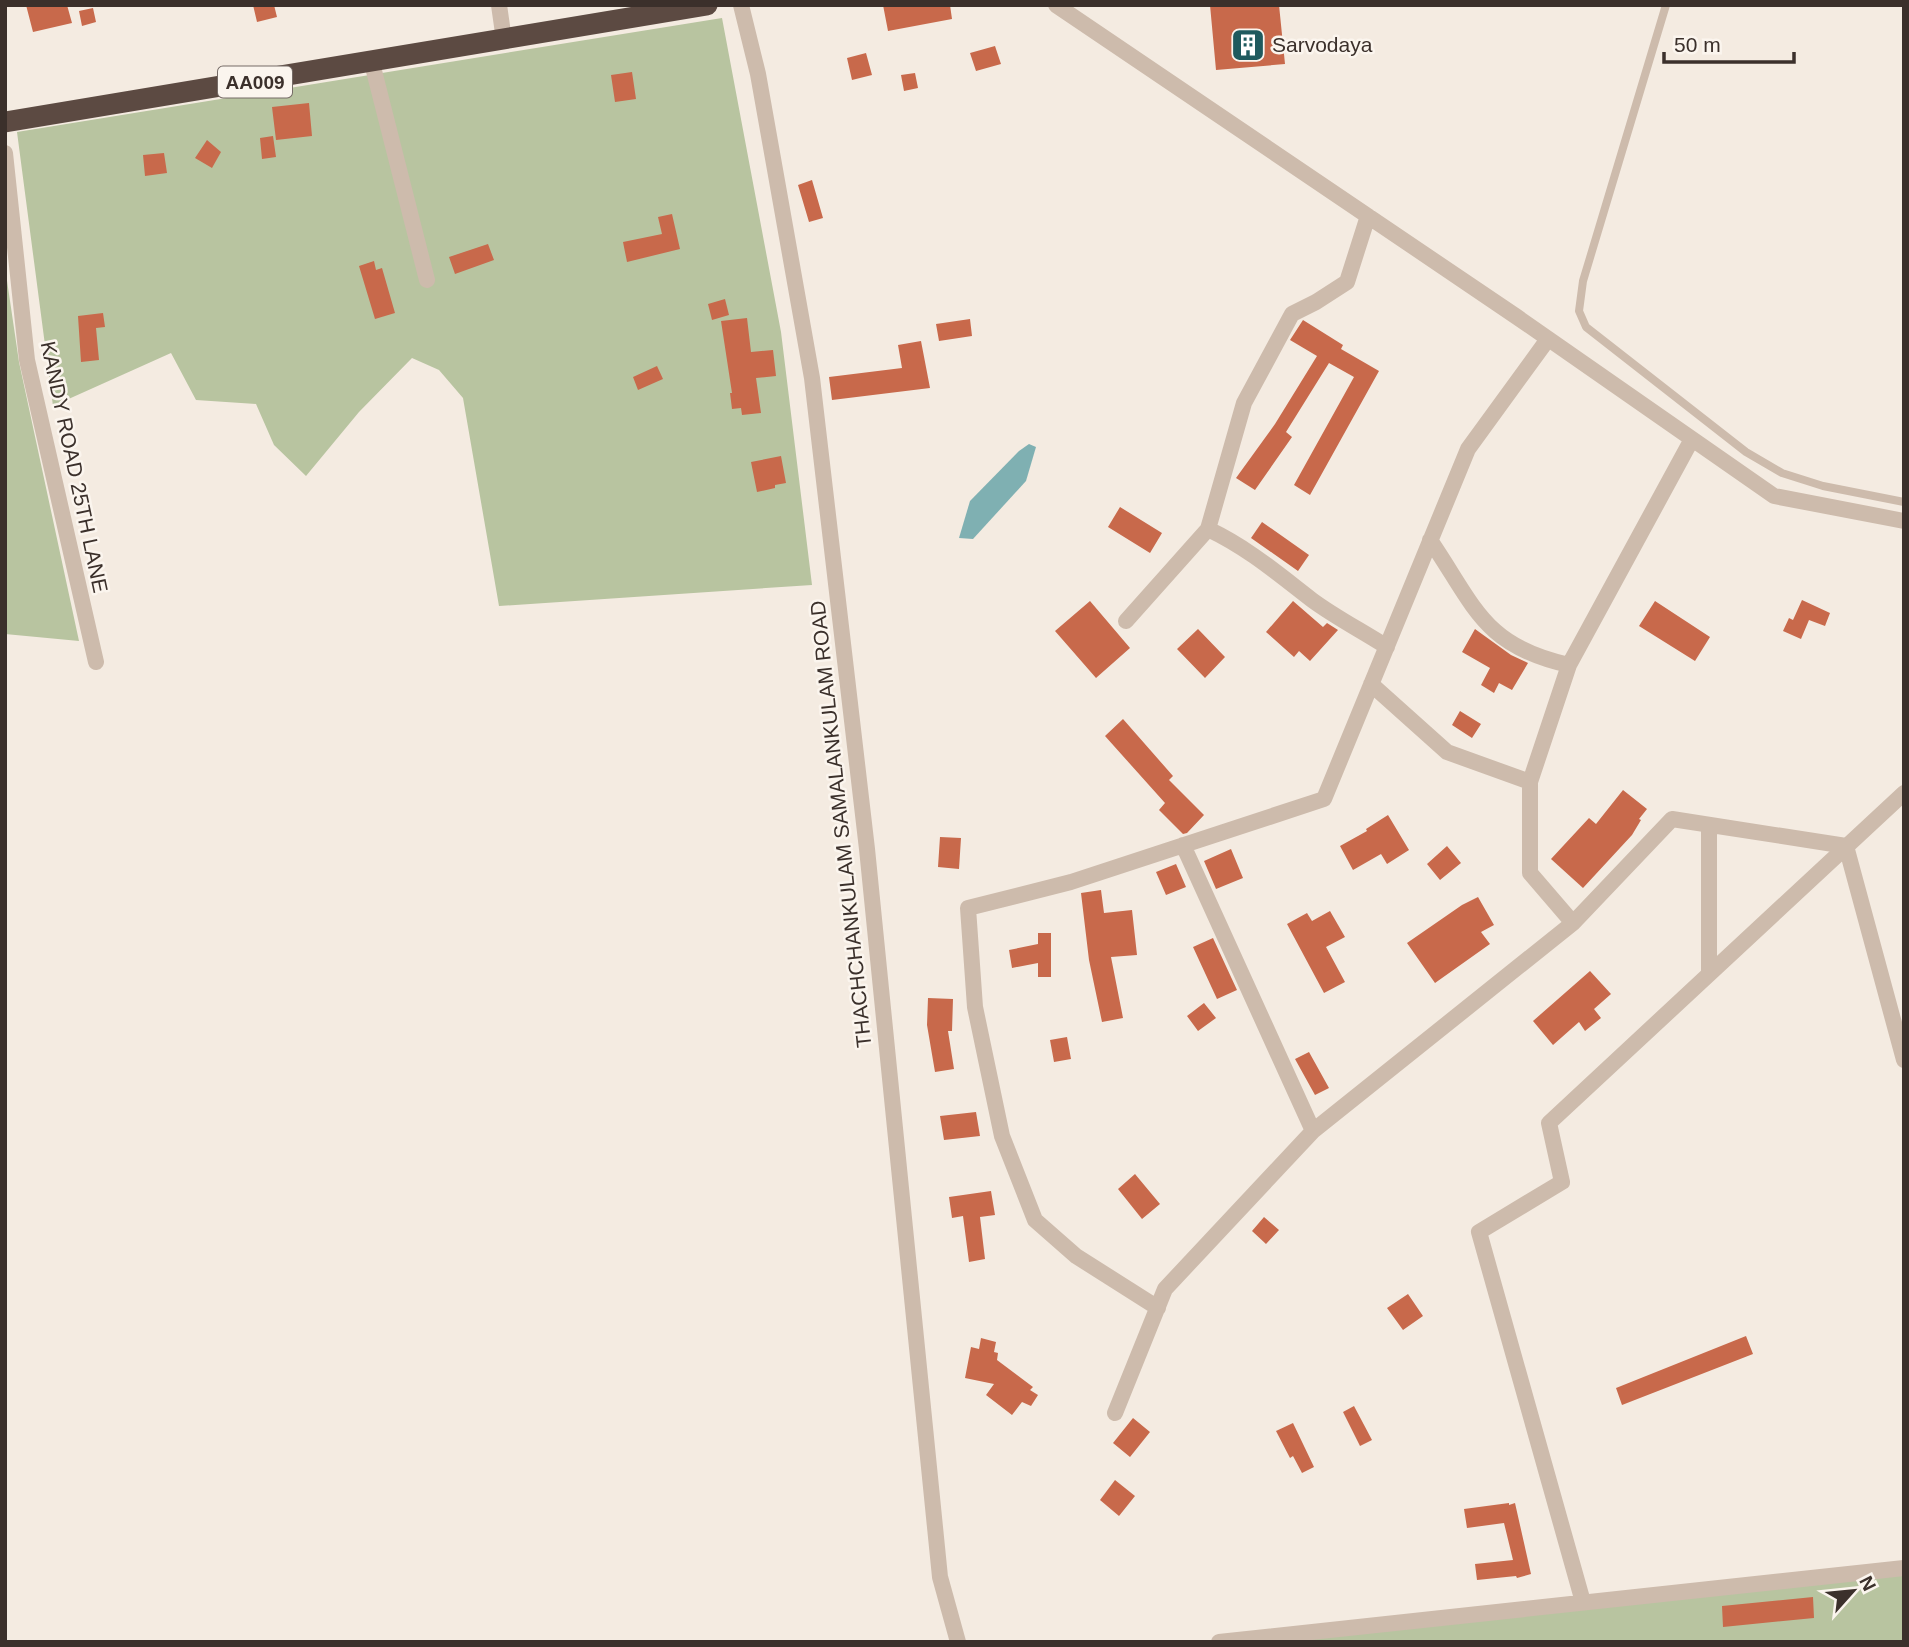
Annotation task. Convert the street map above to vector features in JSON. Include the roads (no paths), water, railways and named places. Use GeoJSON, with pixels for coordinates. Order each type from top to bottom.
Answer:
{"type":"FeatureCollection","features":[{"type":"Feature","properties":{"kind":"highway","name":"AA009"},"geometry":{"type":"LineString","coordinates":[[5,122],[707,5]]}},
{"type":"Feature","properties":{"kind":"street"},"geometry":{"type":"LineString","coordinates":[[499,5],[504,40]]}},
{"type":"Feature","properties":{"kind":"street","name":"THACHCHANKULAM SAMALANKULAM ROAD"},"geometry":{"type":"LineString","coordinates":[[741,5],[758,74],[812,378],[867,849],[940,1577],[958,1642]]}},
{"type":"Feature","properties":{"kind":"street"},"geometry":{"type":"LineString","coordinates":[[1056,5],[1774,496],[1904,521]]}},
{"type":"Feature","properties":{"kind":"street"},"geometry":{"type":"LineString","coordinates":[[372,62],[427,280]]}},
{"type":"Feature","properties":{"kind":"street","name":"KANDY ROAD 25TH LANE"},"geometry":{"type":"LineString","coordinates":[[5,153],[27,360],[96,662]]}},
{"type":"Feature","properties":{"kind":"street"},"geometry":{"type":"LineString","coordinates":[[1126,621],[1208,529],[1244,403],[1292,314],[1347,282],[1368,216]]}},
{"type":"Feature","properties":{"kind":"street"},"geometry":{"type":"LineString","coordinates":[[1158,1308],[1076,1256],[1035,1220],[1002,1136],[975,1007],[968,908],[1071,882],[1324,799],[1468,449],[1548,339]]}},
{"type":"Feature","properties":{"kind":"street"},"geometry":{"type":"LineString","coordinates":[[1573,923],[1530,873],[1530,782],[1569,665],[1692,439]]}},
{"type":"Feature","properties":{"kind":"street"},"geometry":{"type":"LineString","coordinates":[[1208,529],[1236,543],[1279,572],[1314,601],[1387,647]]}},
{"type":"Feature","properties":{"kind":"street"},"geometry":{"type":"LineString","coordinates":[[1430,540],[1483,621],[1497,635],[1519,649],[1545,660],[1569,665]]}},
{"type":"Feature","properties":{"kind":"street"},"geometry":{"type":"LineString","coordinates":[[1371,684],[1447,752],[1530,782]]}},
{"type":"Feature","properties":{"kind":"street"},"geometry":{"type":"LineString","coordinates":[[1583,1602],[1479,1233],[1562,1182],[1549,1123],[1904,793]]}},
{"type":"Feature","properties":{"kind":"street"},"geometry":{"type":"LineString","coordinates":[[1115,1413],[1165,1289],[1313,1131],[1573,923],[1672,819],[1846,846]]}},
{"type":"Feature","properties":{"kind":"street"},"geometry":{"type":"LineString","coordinates":[[1709,825],[1709,974]]}},
{"type":"Feature","properties":{"kind":"street"},"geometry":{"type":"LineString","coordinates":[[1184,845],[1313,1131]]}},
{"type":"Feature","properties":{"kind":"street"},"geometry":{"type":"LineString","coordinates":[[1846,846],[1904,1060]]}},
{"type":"Feature","properties":{"kind":"street"},"geometry":{"type":"LineString","coordinates":[[1219,1642],[1904,1568]]}},
{"type":"Feature","properties":{"kind":"lane"},"geometry":{"type":"LineString","coordinates":[[1666,5],[1583,281],[1579,311],[1586,327],[1746,452],[1782,473],[1823,486],[1904,502]]}},
{"type":"Feature","properties":{"kind":"water"},"geometry":{"type":"Polygon","coordinates":[[[1029,444],[1036,447],[1026,481],[973,539],[959,538],[970,501],[1029,444]]]}},
{"type":"Feature","properties":{"kind":"place","name":"Sarvodaya"},"geometry":{"type":"Point","coordinates":[1248,45]}}]}
